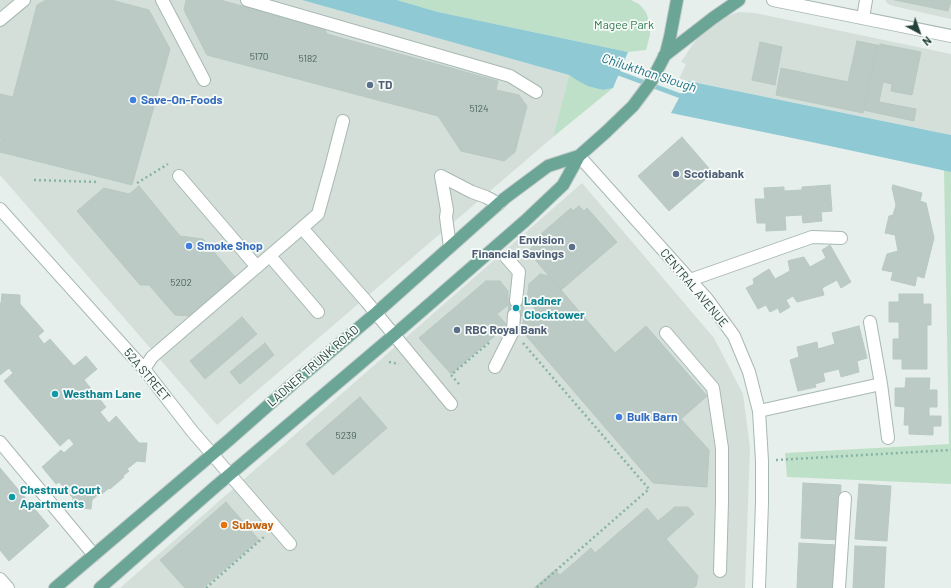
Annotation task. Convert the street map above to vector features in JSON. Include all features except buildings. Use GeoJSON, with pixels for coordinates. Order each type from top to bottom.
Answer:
{"type":"FeatureCollection","features":[{"type":"Feature","properties":{"kind":"main road","name":"LADNER TRUNK ROAD"},"geometry":{"type":"LineString","coordinates":[[100,588],[525,221],[563,185],[579,156],[633,106],[651,82],[664,56],[670,37],[677,0]]}},
{"type":"Feature","properties":{"kind":"main road"},"geometry":{"type":"LineString","coordinates":[[664,56],[739,0]]}},
{"type":"Feature","properties":{"kind":"main road","name":"LADNER TRUNK ROAD"},"geometry":{"type":"LineString","coordinates":[[55,588],[376,313],[499,204],[548,166],[579,156]]}},
{"type":"Feature","properties":{"kind":"street"},"geometry":{"type":"LineString","coordinates":[[0,20],[24,0]]}},
{"type":"Feature","properties":{"kind":"street"},"geometry":{"type":"LineString","coordinates":[[162,0],[204,80]]}},
{"type":"Feature","properties":{"kind":"street"},"geometry":{"type":"LineString","coordinates":[[247,0],[510,76],[536,92]]}},
{"type":"Feature","properties":{"kind":"street"},"geometry":{"type":"LineString","coordinates":[[773,0],[951,36]]}},
{"type":"Feature","properties":{"kind":"street"},"geometry":{"type":"LineString","coordinates":[[863,18],[866,0]]}},
{"type":"Feature","properties":{"kind":"street"},"geometry":{"type":"LineString","coordinates":[[144,369],[152,357],[318,214],[343,121]]}},
{"type":"Feature","properties":{"kind":"street","name":"CENTRAL AVENUE"},"geometry":{"type":"LineString","coordinates":[[579,156],[707,299],[734,336],[749,372],[759,411],[762,461],[759,588]]}},
{"type":"Feature","properties":{"kind":"street"},"geometry":{"type":"LineString","coordinates":[[179,176],[257,266]]}},
{"type":"Feature","properties":{"kind":"street"},"geometry":{"type":"LineString","coordinates":[[450,247],[446,217],[447,210],[441,176],[499,204]]}},
{"type":"Feature","properties":{"kind":"street","name":"52A STREET"},"geometry":{"type":"LineString","coordinates":[[0,209],[144,369],[192,431],[290,544]]}},
{"type":"Feature","properties":{"kind":"street"},"geometry":{"type":"LineString","coordinates":[[302,228],[376,313],[451,404]]}},
{"type":"Feature","properties":{"kind":"street"},"geometry":{"type":"LineString","coordinates":[[690,280],[812,238],[841,238]]}},
{"type":"Feature","properties":{"kind":"street"},"geometry":{"type":"LineString","coordinates":[[270,256],[318,312]]}},
{"type":"Feature","properties":{"kind":"street"},"geometry":{"type":"LineString","coordinates":[[506,257],[519,272],[516,301]]}},
{"type":"Feature","properties":{"kind":"street"},"geometry":{"type":"LineString","coordinates":[[495,367],[511,334],[514,315]]}},
{"type":"Feature","properties":{"kind":"street"},"geometry":{"type":"LineString","coordinates":[[870,322],[881,384],[888,438]]}},
{"type":"Feature","properties":{"kind":"street"},"geometry":{"type":"LineString","coordinates":[[666,333],[713,388],[722,448],[720,571]]}},
{"type":"Feature","properties":{"kind":"street"},"geometry":{"type":"LineString","coordinates":[[759,411],[881,384]]}},
{"type":"Feature","properties":{"kind":"street"},"geometry":{"type":"LineString","coordinates":[[0,442],[94,555]]}},
{"type":"Feature","properties":{"kind":"street"},"geometry":{"type":"LineString","coordinates":[[839,588],[845,498]]}},
{"type":"Feature","properties":{"kind":"street"},"geometry":{"type":"LineString","coordinates":[[0,579],[8,588]]}},
{"type":"Feature","properties":{"kind":"path"},"geometry":{"type":"LineString","coordinates":[[137,183],[168,164]]}},
{"type":"Feature","properties":{"kind":"path"},"geometry":{"type":"LineString","coordinates":[[34,180],[99,182]]}},
{"type":"Feature","properties":{"kind":"path"},"geometry":{"type":"LineString","coordinates":[[459,384],[451,375],[504,330],[511,334],[649,489],[536,588]]}},
{"type":"Feature","properties":{"kind":"path"},"geometry":{"type":"LineString","coordinates":[[762,461],[951,450]]}},
{"type":"Feature","properties":{"kind":"path"},"geometry":{"type":"LineString","coordinates":[[206,588],[266,534]]}},
{"type":"Feature","properties":{"kind":"shaded area"},"geometry":{"type":"Polygon","coordinates":[[[0,0],[302,0],[569,75],[553,137],[217,425],[0,175],[0,0]]]}},
{"type":"Feature","properties":{"kind":"shaded area"},"geometry":{"type":"Polygon","coordinates":[[[885,0],[951,0],[951,19],[893,6],[888,4],[885,0]]]}},
{"type":"Feature","properties":{"kind":"shaded area"},"geometry":{"type":"Polygon","coordinates":[[[739,12],[755,13],[951,54],[951,135],[679,79],[686,64],[681,62],[699,37],[712,25],[725,17],[739,12]]]}},
{"type":"Feature","properties":{"kind":"shaded area"},"geometry":{"type":"Polygon","coordinates":[[[582,183],[714,338],[743,394],[750,448],[745,588],[120,588],[582,183]]]}},
{"type":"Feature","properties":{"kind":"green space","name":"Magee Park"},"geometry":{"type":"Polygon","coordinates":[[[397,0],[631,0],[639,4],[646,12],[650,24],[650,35],[646,50],[628,52],[438,12],[397,0]]]}},
{"type":"Feature","properties":{"kind":"green space"},"geometry":{"type":"Polygon","coordinates":[[[569,75],[578,81],[603,90],[613,88],[553,137],[569,75]]]}},
{"type":"Feature","properties":{"kind":"green space"},"geometry":{"type":"Polygon","coordinates":[[[944,170],[951,172],[951,484],[787,477],[785,453],[949,444],[944,170]]]}},
{"type":"Feature","properties":{"kind":"water"},"geometry":{"type":"Polygon","coordinates":[[[302,0],[397,0],[438,12],[628,52],[613,88],[603,90],[588,86],[569,75],[302,0]]]}},
{"type":"Feature","properties":{"kind":"water"},"geometry":{"type":"Polygon","coordinates":[[[688,81],[951,135],[951,172],[671,113],[688,81]]]}},
{"type":"Feature","properties":{"kind":"waterway","name":"Chilukthan Slough"},"geometry":{"type":"LineString","coordinates":[[613,71],[686,98]]}},
{"type":"Feature","properties":{"kind":"place","name":"TD"},"geometry":{"type":"Point","coordinates":[370,85]}},
{"type":"Feature","properties":{"kind":"place","name":"Save-On-Foods"},"geometry":{"type":"Point","coordinates":[133,100]}},
{"type":"Feature","properties":{"kind":"place","name":"Scotiabank"},"geometry":{"type":"Point","coordinates":[676,174]}},
{"type":"Feature","properties":{"kind":"place","name":"Smoke Shop"},"geometry":{"type":"Point","coordinates":[189,246]}},
{"type":"Feature","properties":{"kind":"place","name":"Envision Financial Savings"},"geometry":{"type":"Point","coordinates":[572,247]}},
{"type":"Feature","properties":{"kind":"place","name":"Ladner Clocktower"},"geometry":{"type":"Point","coordinates":[516,308]}},
{"type":"Feature","properties":{"kind":"place","name":"RBC Royal Bank"},"geometry":{"type":"Point","coordinates":[457,330]}},
{"type":"Feature","properties":{"kind":"place","name":"Westham Lane"},"geometry":{"type":"Point","coordinates":[55,394]}},
{"type":"Feature","properties":{"kind":"place","name":"Bulk Barn"},"geometry":{"type":"Point","coordinates":[619,417]}},
{"type":"Feature","properties":{"kind":"place","name":"Chestnut Court Apartments"},"geometry":{"type":"Point","coordinates":[12,497]}},
{"type":"Feature","properties":{"kind":"place","name":"Subway"},"geometry":{"type":"Point","coordinates":[224,525]}}]}
